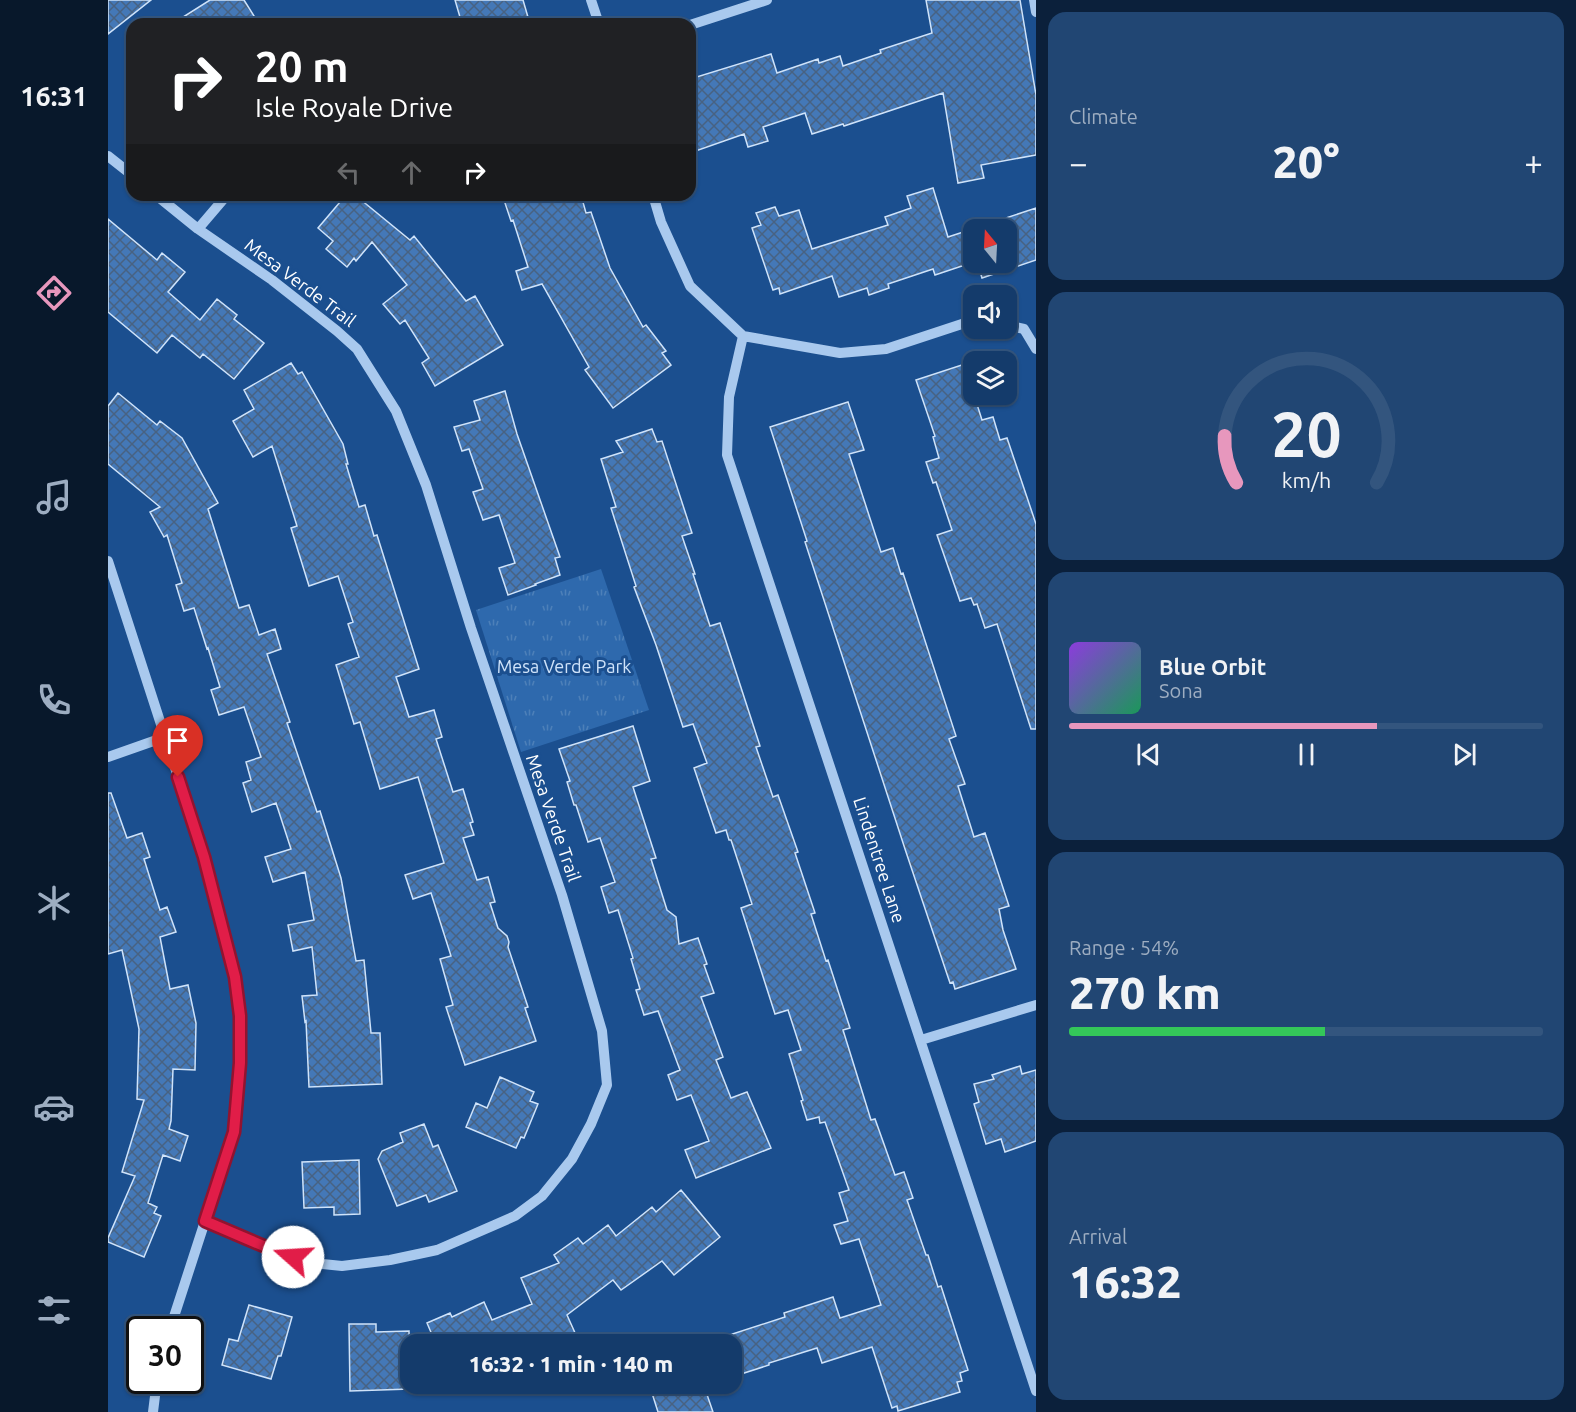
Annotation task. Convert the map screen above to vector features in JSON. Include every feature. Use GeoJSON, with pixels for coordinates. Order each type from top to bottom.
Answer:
{"type":"FeatureCollection","features":[{"type":"Feature","properties":{"kind":"street"},"geometry":{"type":"LineString","coordinates":[[591,0],[597,18]]}},
{"type":"Feature","properties":{"kind":"street"},"geometry":{"type":"LineString","coordinates":[[696,23],[767,0]]}},
{"type":"Feature","properties":{"kind":"street"},"geometry":{"type":"LineString","coordinates":[[1034,0],[1036,12]]}},
{"type":"Feature","properties":{"kind":"street"},"geometry":{"type":"LineString","coordinates":[[108,156],[126,170]]}},
{"type":"Feature","properties":{"kind":"street","name":"Mesa Verde Trail"},"geometry":{"type":"LineString","coordinates":[[163,201],[198,229],[272,280],[344,337],[357,349],[396,411],[426,485],[471,628],[562,896],[602,1031],[607,1085],[591,1124],[572,1159],[542,1196],[515,1216],[437,1250],[390,1260],[342,1266],[313,1263],[273,1250],[205,1221]]}},
{"type":"Feature","properties":{"kind":"street"},"geometry":{"type":"LineString","coordinates":[[198,229],[222,201]]}},
{"type":"Feature","properties":{"kind":"street"},"geometry":{"type":"LineString","coordinates":[[655,201],[661,222],[690,286],[743,336],[840,353],[886,349],[963,324]]}},
{"type":"Feature","properties":{"kind":"street"},"geometry":{"type":"LineString","coordinates":[[1017,327],[1024,329],[1036,349]]}},
{"type":"Feature","properties":{"kind":"street","name":"Lindentree Lane"},"geometry":{"type":"LineString","coordinates":[[743,336],[729,397],[727,455],[1033,1369],[1036,1391]]}},
{"type":"Feature","properties":{"kind":"street"},"geometry":{"type":"LineString","coordinates":[[108,561],[204,857],[235,977],[240,1016],[240,1063],[234,1132],[174,1316]]}},
{"type":"Feature","properties":{"kind":"street"},"geometry":{"type":"LineString","coordinates":[[108,757],[165,737]]}},
{"type":"Feature","properties":{"kind":"street"},"geometry":{"type":"LineString","coordinates":[[921,1040],[1036,1005]]}},
{"type":"Feature","properties":{"kind":"street"},"geometry":{"type":"LineString","coordinates":[[153,1412],[155,1394]]}},
{"type":"Feature","properties":{"kind":"green space","name":"Mesa Verde Park"},"geometry":{"type":"Polygon","coordinates":[[[601,569],[649,710],[521,752],[476,610],[601,569]]]}},
{"type":"Feature","properties":{"kind":"building"},"geometry":{"type":"Polygon","coordinates":[[[108,0],[151,0],[126,18],[108,34],[108,0]]]}},
{"type":"Feature","properties":{"kind":"building"},"geometry":{"type":"Polygon","coordinates":[[[210,0],[244,0],[255,18],[182,18],[210,0]]]}},
{"type":"Feature","properties":{"kind":"building"},"geometry":{"type":"Polygon","coordinates":[[[455,0],[523,0],[528,18],[460,18],[455,0]]]}},
{"type":"Feature","properties":{"kind":"building"},"geometry":{"type":"Polygon","coordinates":[[[926,0],[1020,0],[1036,95],[1036,155],[981,165],[984,178],[958,183],[943,93],[844,126],[843,124],[812,134],[805,113],[763,127],[768,141],[748,147],[744,134],[696,151],[696,77],[771,54],[777,73],[818,59],[819,63],[840,56],[843,66],[881,53],[880,50],[932,33],[926,0]]]}},
{"type":"Feature","properties":{"kind":"building"},"geometry":{"type":"Polygon","coordinates":[[[933,188],[948,237],[963,232],[963,266],[935,275],[933,269],[888,284],[889,288],[869,295],[867,288],[839,297],[832,276],[780,294],[779,288],[773,290],[752,228],[761,225],[756,213],[775,207],[779,216],[799,210],[812,249],[888,225],[885,217],[911,208],[907,196],[933,188]]]}},
{"type":"Feature","properties":{"kind":"building"},"geometry":{"type":"Polygon","coordinates":[[[341,201],[362,201],[410,240],[414,236],[466,301],[475,296],[503,345],[435,386],[422,363],[429,358],[405,320],[400,324],[383,304],[407,285],[372,242],[356,261],[354,258],[347,267],[326,249],[333,241],[318,228],[341,201]]]}},
{"type":"Feature","properties":{"kind":"building"},"geometry":{"type":"Polygon","coordinates":[[[504,201],[583,201],[586,213],[591,212],[610,268],[643,327],[646,325],[666,351],[662,353],[671,365],[613,408],[585,370],[589,367],[542,284],[522,290],[516,271],[528,267],[513,220],[511,221],[504,201]]]}},
{"type":"Feature","properties":{"kind":"building"},"geometry":{"type":"Polygon","coordinates":[[[1036,208],[1036,260],[1017,266],[1017,219],[1003,219],[1036,208]]]}},
{"type":"Feature","properties":{"kind":"building"},"geometry":{"type":"Polygon","coordinates":[[[108,219],[157,260],[162,253],[185,272],[168,292],[200,320],[217,299],[237,315],[234,319],[264,343],[234,379],[203,354],[200,358],[172,335],[157,353],[108,312],[108,219]]]}},
{"type":"Feature","properties":{"kind":"building"},"geometry":{"type":"Polygon","coordinates":[[[980,273],[997,273],[982,278],[980,273]]]}},
{"type":"Feature","properties":{"kind":"building"},"geometry":{"type":"Polygon","coordinates":[[[291,363],[298,374],[302,372],[343,444],[348,464],[346,464],[359,507],[365,505],[374,536],[377,535],[419,669],[396,677],[409,717],[434,710],[442,737],[436,739],[453,792],[463,789],[473,822],[470,823],[474,835],[463,838],[477,880],[488,877],[495,902],[490,903],[498,928],[507,936],[508,947],[528,1007],[525,1008],[536,1041],[465,1065],[446,1007],[453,1005],[440,959],[451,956],[431,893],[413,899],[405,875],[444,863],[418,777],[380,789],[360,722],[354,724],[336,665],[359,657],[348,624],[353,622],[338,576],[309,586],[291,528],[297,526],[272,446],[253,457],[233,421],[254,409],[244,390],[291,363]]]}},
{"type":"Feature","properties":{"kind":"building"},"geometry":{"type":"Polygon","coordinates":[[[963,365],[963,405],[977,405],[982,420],[993,417],[1000,440],[1007,438],[1036,524],[1036,729],[1031,729],[997,624],[985,628],[977,604],[974,605],[971,598],[960,601],[937,535],[952,530],[936,482],[933,483],[926,462],[939,458],[933,437],[935,436],[916,380],[963,365]]]}},
{"type":"Feature","properties":{"kind":"building"},"geometry":{"type":"Polygon","coordinates":[[[505,391],[517,434],[560,557],[555,558],[560,575],[508,595],[499,568],[515,563],[499,515],[483,520],[473,492],[483,489],[469,449],[462,451],[454,427],[480,420],[474,401],[505,391]]]}},
{"type":"Feature","properties":{"kind":"building"},"geometry":{"type":"Polygon","coordinates":[[[118,393],[157,425],[160,421],[182,438],[218,503],[208,509],[239,608],[249,605],[259,635],[275,629],[281,649],[267,654],[290,722],[287,723],[317,812],[320,811],[341,878],[356,961],[364,960],[371,1033],[380,1033],[382,1084],[309,1087],[306,1021],[302,996],[317,995],[312,947],[293,951],[288,925],[314,920],[305,872],[273,882],[265,857],[291,849],[276,803],[252,812],[243,783],[251,780],[246,762],[261,757],[244,707],[219,715],[211,690],[220,687],[208,648],[194,608],[184,611],[176,585],[182,583],[167,535],[164,537],[150,512],[160,507],[108,464],[108,406],[118,393]]]}},
{"type":"Feature","properties":{"kind":"building"},"geometry":{"type":"Polygon","coordinates":[[[848,402],[864,450],[849,454],[881,552],[893,548],[901,574],[903,573],[956,736],[949,739],[965,784],[958,786],[974,837],[985,833],[1009,906],[999,909],[1003,930],[1016,969],[955,989],[953,982],[950,983],[906,852],[770,427],[848,402]]]}},
{"type":"Feature","properties":{"kind":"building"},"geometry":{"type":"Polygon","coordinates":[[[652,429],[657,442],[662,441],[692,533],[682,536],[695,574],[693,574],[710,626],[720,623],[760,746],[756,747],[773,797],[778,795],[798,852],[795,853],[815,913],[811,914],[850,1028],[843,1030],[871,1120],[875,1119],[895,1175],[904,1172],[913,1198],[907,1200],[938,1287],[941,1286],[968,1370],[960,1373],[962,1381],[957,1382],[960,1392],[898,1411],[897,1406],[892,1408],[872,1347],[822,1363],[817,1348],[742,1374],[742,1334],[733,1334],[785,1317],[784,1313],[833,1297],[840,1318],[881,1305],[859,1239],[841,1244],[834,1225],[848,1221],[839,1193],[849,1190],[825,1122],[820,1123],[819,1117],[807,1120],[789,1054],[801,1050],[788,1010],[775,1014],[741,908],[752,904],[731,840],[726,830],[716,833],[694,768],[707,763],[693,724],[683,727],[634,587],[636,586],[611,508],[616,507],[601,459],[623,452],[616,441],[652,429]]]}},
{"type":"Feature","properties":{"kind":"building"},"geometry":{"type":"Polygon","coordinates":[[[633,726],[650,781],[633,787],[656,858],[651,859],[667,910],[676,917],[679,944],[698,938],[707,964],[704,965],[714,993],[701,997],[723,1057],[716,1060],[731,1098],[747,1092],[771,1148],[696,1178],[685,1150],[709,1141],[691,1095],[677,1100],[668,1075],[680,1070],[658,1011],[644,1015],[636,990],[640,989],[631,959],[633,958],[618,910],[609,913],[601,887],[615,882],[600,838],[588,842],[576,805],[574,805],[567,782],[570,781],[559,749],[633,726]]]}},
{"type":"Feature","properties":{"kind":"building"},"geometry":{"type":"Polygon","coordinates":[[[108,793],[111,793],[127,838],[142,833],[150,857],[144,859],[160,910],[167,907],[176,932],[160,937],[170,989],[188,985],[196,1023],[195,1070],[173,1069],[169,1129],[188,1136],[180,1161],[163,1155],[148,1203],[157,1207],[154,1213],[161,1216],[144,1257],[108,1242],[135,1176],[122,1172],[144,1100],[137,1099],[139,1029],[122,950],[108,954],[108,793]]]}},
{"type":"Feature","properties":{"kind":"building"},"geometry":{"type":"Polygon","coordinates":[[[1020,1066],[1022,1074],[1036,1070],[1036,1141],[1005,1152],[1001,1139],[986,1144],[974,1104],[979,1102],[974,1084],[994,1079],[992,1075],[1020,1066]]]}},
{"type":"Feature","properties":{"kind":"building"},"geometry":{"type":"Polygon","coordinates":[[[500,1077],[534,1092],[530,1101],[538,1104],[524,1138],[521,1137],[516,1148],[466,1127],[476,1103],[487,1108],[500,1077]]]}},
{"type":"Feature","properties":{"kind":"building"},"geometry":{"type":"Polygon","coordinates":[[[424,1124],[433,1147],[438,1145],[457,1191],[429,1202],[426,1195],[397,1206],[378,1159],[382,1151],[403,1142],[400,1133],[424,1124]]]}},
{"type":"Feature","properties":{"kind":"building"},"geometry":{"type":"Polygon","coordinates":[[[359,1160],[360,1214],[334,1215],[334,1207],[304,1208],[302,1162],[359,1160]]]}},
{"type":"Feature","properties":{"kind":"building"},"geometry":{"type":"Polygon","coordinates":[[[681,1190],[720,1237],[674,1275],[662,1261],[621,1290],[613,1280],[567,1315],[576,1334],[432,1334],[427,1323],[450,1313],[452,1317],[484,1302],[492,1320],[532,1304],[521,1278],[559,1263],[554,1255],[578,1238],[583,1244],[608,1225],[616,1236],[652,1207],[656,1212],[681,1190]]]}},
{"type":"Feature","properties":{"kind":"building"},"geometry":{"type":"Polygon","coordinates":[[[249,1305],[292,1317],[281,1356],[278,1356],[271,1379],[222,1365],[229,1339],[238,1341],[249,1305]]]}},
{"type":"Feature","properties":{"kind":"building"},"geometry":{"type":"Polygon","coordinates":[[[349,1324],[376,1324],[376,1332],[409,1331],[409,1334],[400,1334],[400,1389],[350,1391],[349,1324]]]}},
{"type":"Feature","properties":{"kind":"building"},"geometry":{"type":"Polygon","coordinates":[[[652,1394],[707,1394],[713,1412],[658,1412],[652,1394]]]}},
{"type":"Feature","properties":{"kind":"route"},"geometry":{"type":"LineString","coordinates":[[178,777],[204,857],[235,977],[240,1016],[240,1063],[234,1132],[205,1221],[293,1257]]}}]}
